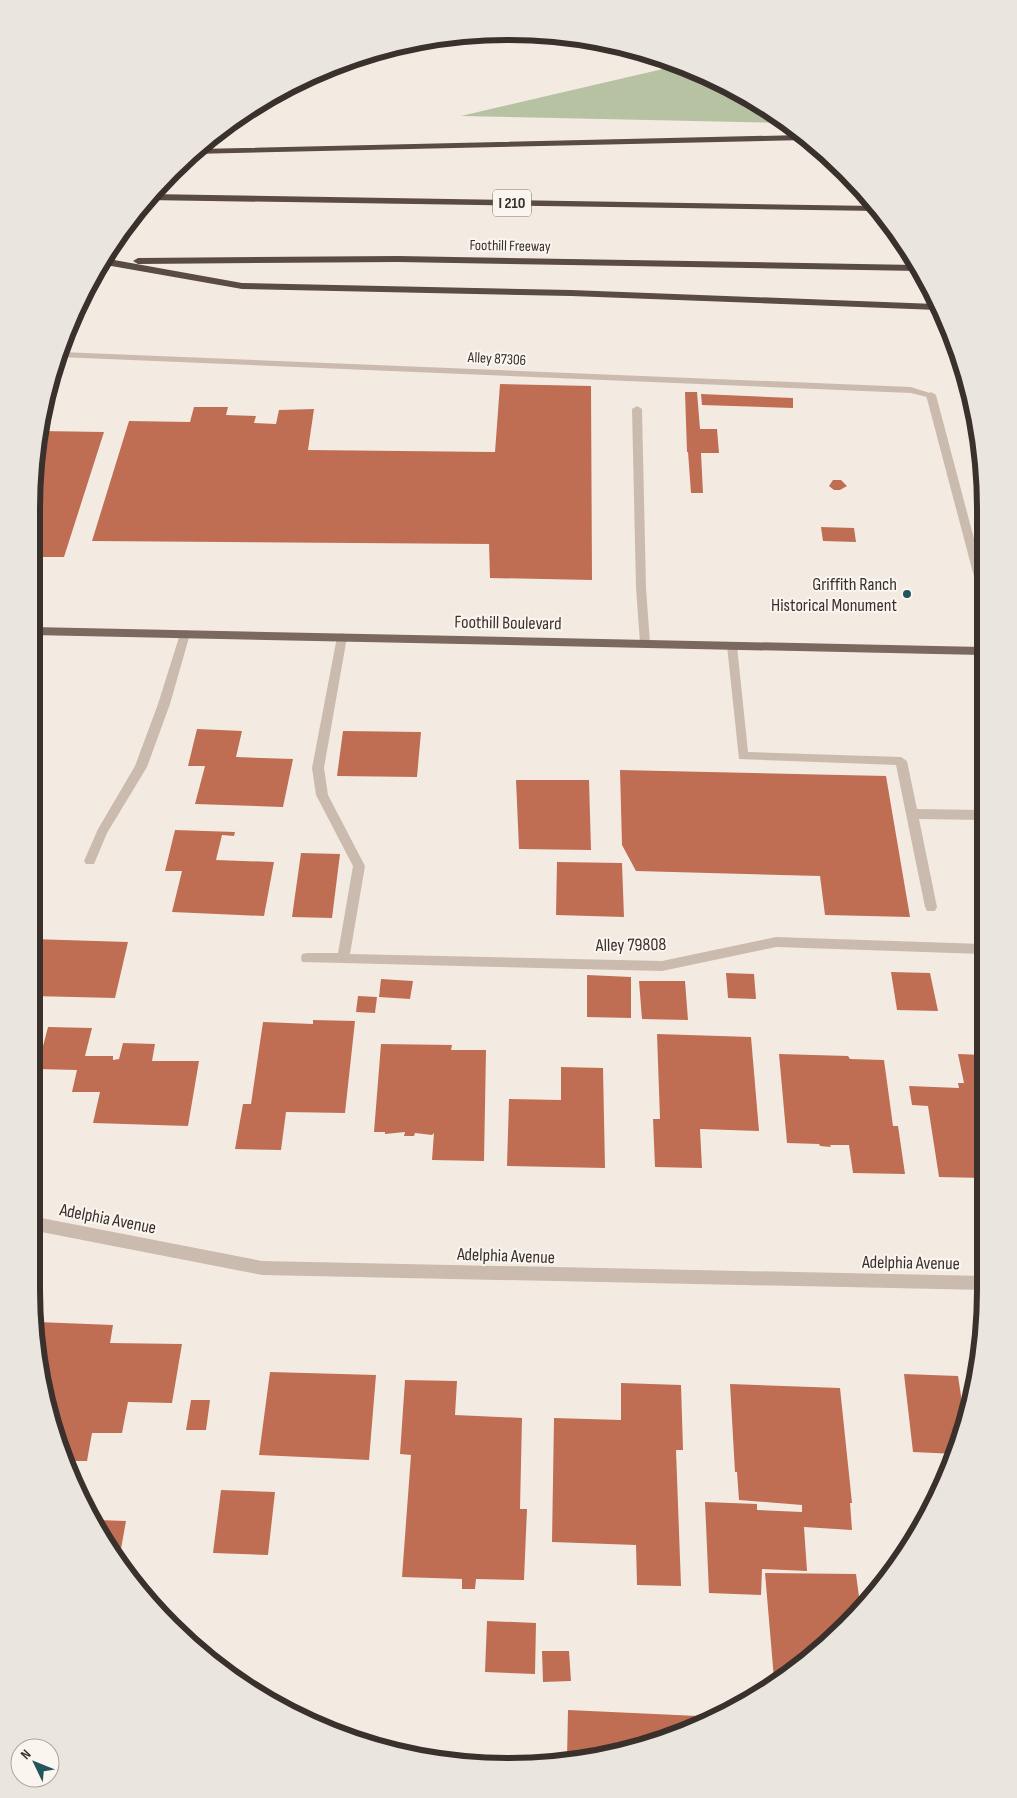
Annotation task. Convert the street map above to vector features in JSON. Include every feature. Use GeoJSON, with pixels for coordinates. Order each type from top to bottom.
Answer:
{"type":"FeatureCollection","features":[{"type":"Feature","properties":{"kind":"highway"},"geometry":{"type":"LineString","coordinates":[[205,152],[795,138]]}},
{"type":"Feature","properties":{"kind":"highway","name":"I 210"},"geometry":{"type":"LineString","coordinates":[[159,197],[868,209]]}},
{"type":"Feature","properties":{"kind":"highway","name":"Foothill Freeway"},"geometry":{"type":"LineString","coordinates":[[111,261],[398,259],[910,268]]}},
{"type":"Feature","properties":{"kind":"highway"},"geometry":{"type":"LineString","coordinates":[[110,263],[242,286],[571,293],[931,307]]}},
{"type":"Feature","properties":{"kind":"main road","name":"Foothill Boulevard"},"geometry":{"type":"LineString","coordinates":[[40,631],[977,651]]}},
{"type":"Feature","properties":{"kind":"street","name":"Alley 87306"},"geometry":{"type":"LineString","coordinates":[[66,355],[911,390],[932,395],[977,569]]}},
{"type":"Feature","properties":{"kind":"street"},"geometry":{"type":"LineString","coordinates":[[638,409],[641,588],[645,644]]}},
{"type":"Feature","properties":{"kind":"street"},"geometry":{"type":"LineString","coordinates":[[90,861],[102,832],[141,767],[164,704],[185,634]]}},
{"type":"Feature","properties":{"kind":"street"},"geometry":{"type":"LineString","coordinates":[[342,638],[318,768],[322,795],[359,866],[343,959]]}},
{"type":"Feature","properties":{"kind":"street"},"geometry":{"type":"LineString","coordinates":[[732,646],[743,756],[901,761],[931,907]]}},
{"type":"Feature","properties":{"kind":"street"},"geometry":{"type":"LineString","coordinates":[[912,814],[977,815]]}},
{"type":"Feature","properties":{"kind":"street","name":"Alley 79808"},"geometry":{"type":"LineString","coordinates":[[307,958],[662,966],[776,942],[977,949]]}},
{"type":"Feature","properties":{"kind":"street","name":"Adelphia Avenue"},"geometry":{"type":"LineString","coordinates":[[40,1225],[262,1268],[977,1284]]}},
{"type":"Feature","properties":{"kind":"green space"},"geometry":{"type":"Polygon","coordinates":[[[667,68],[716,88],[774,123],[461,116],[667,68]]]}},
{"type":"Feature","properties":{"kind":"building"},"geometry":{"type":"Polygon","coordinates":[[[500,384],[591,386],[592,580],[490,578],[489,544],[92,541],[129,421],[190,422],[194,407],[228,407],[226,415],[256,416],[254,423],[276,424],[279,410],[314,409],[308,450],[495,452],[500,384]]]}},
{"type":"Feature","properties":{"kind":"building"},"geometry":{"type":"Polygon","coordinates":[[[685,392],[697,392],[700,429],[717,429],[719,453],[701,453],[703,493],[691,493],[687,452],[685,392]]]}},
{"type":"Feature","properties":{"kind":"building"},"geometry":{"type":"Polygon","coordinates":[[[701,394],[793,398],[793,408],[702,405],[701,394]]]}},
{"type":"Feature","properties":{"kind":"building"},"geometry":{"type":"Polygon","coordinates":[[[47,431],[104,432],[64,557],[40,557],[41,478],[47,431]]]}},
{"type":"Feature","properties":{"kind":"building"},"geometry":{"type":"Polygon","coordinates":[[[833,480],[841,480],[847,486],[840,490],[834,490],[829,486],[833,480]]]}},
{"type":"Feature","properties":{"kind":"building"},"geometry":{"type":"Polygon","coordinates":[[[821,527],[854,528],[856,542],[823,541],[821,527]]]}},
{"type":"Feature","properties":{"kind":"building"},"geometry":{"type":"Polygon","coordinates":[[[197,729],[242,731],[236,757],[293,759],[283,807],[195,804],[205,766],[188,766],[197,729]]]}},
{"type":"Feature","properties":{"kind":"building"},"geometry":{"type":"Polygon","coordinates":[[[343,731],[421,732],[417,777],[337,776],[343,731]]]}},
{"type":"Feature","properties":{"kind":"building"},"geometry":{"type":"Polygon","coordinates":[[[620,770],[886,776],[910,917],[825,915],[820,876],[636,871],[622,845],[620,770]]]}},
{"type":"Feature","properties":{"kind":"building"},"geometry":{"type":"Polygon","coordinates":[[[516,780],[589,780],[591,850],[519,849],[516,780]]]}},
{"type":"Feature","properties":{"kind":"building"},"geometry":{"type":"Polygon","coordinates":[[[175,830],[235,832],[234,836],[222,835],[216,860],[274,862],[264,916],[172,912],[182,871],[165,871],[175,830]]]}},
{"type":"Feature","properties":{"kind":"building"},"geometry":{"type":"Polygon","coordinates":[[[301,853],[340,854],[332,918],[292,917],[301,853]]]}},
{"type":"Feature","properties":{"kind":"building"},"geometry":{"type":"Polygon","coordinates":[[[557,862],[622,863],[624,917],[556,915],[557,862]]]}},
{"type":"Feature","properties":{"kind":"building"},"geometry":{"type":"Polygon","coordinates":[[[40,939],[128,942],[115,998],[40,996],[40,939]]]}},
{"type":"Feature","properties":{"kind":"building"},"geometry":{"type":"Polygon","coordinates":[[[891,972],[930,973],[938,1011],[897,1010],[891,972]]]}},
{"type":"Feature","properties":{"kind":"building"},"geometry":{"type":"Polygon","coordinates":[[[726,973],[754,974],[756,999],[728,998],[726,973]]]}},
{"type":"Feature","properties":{"kind":"building"},"geometry":{"type":"Polygon","coordinates":[[[587,975],[631,977],[631,1018],[587,1017],[587,975]]]}},
{"type":"Feature","properties":{"kind":"building"},"geometry":{"type":"Polygon","coordinates":[[[381,979],[413,981],[410,999],[379,997],[381,979]]]}},
{"type":"Feature","properties":{"kind":"building"},"geometry":{"type":"Polygon","coordinates":[[[639,981],[685,981],[688,1020],[642,1019],[639,981]]]}},
{"type":"Feature","properties":{"kind":"building"},"geometry":{"type":"Polygon","coordinates":[[[358,996],[377,997],[375,1013],[356,1012],[358,996]]]}},
{"type":"Feature","properties":{"kind":"building"},"geometry":{"type":"Polygon","coordinates":[[[313,1020],[355,1021],[345,1113],[286,1112],[281,1150],[235,1149],[243,1104],[251,1104],[263,1022],[313,1024],[313,1020]]]}},
{"type":"Feature","properties":{"kind":"building"},"geometry":{"type":"Polygon","coordinates":[[[48,1027],[92,1028],[85,1056],[113,1056],[113,1060],[119,1059],[123,1043],[155,1044],[152,1061],[199,1061],[188,1126],[93,1123],[100,1092],[72,1092],[77,1070],[40,1069],[40,1058],[48,1027]]]}},
{"type":"Feature","properties":{"kind":"building"},"geometry":{"type":"Polygon","coordinates":[[[657,1034],[751,1037],[759,1131],[700,1129],[702,1168],[655,1167],[653,1119],[660,1119],[657,1034]]]}},
{"type":"Feature","properties":{"kind":"building"},"geometry":{"type":"Polygon","coordinates":[[[381,1044],[452,1045],[451,1050],[486,1050],[484,1161],[432,1160],[434,1133],[432,1135],[415,1133],[414,1136],[404,1136],[405,1132],[385,1134],[385,1132],[374,1132],[381,1044]]]}},
{"type":"Feature","properties":{"kind":"building"},"geometry":{"type":"Polygon","coordinates":[[[779,1054],[848,1056],[850,1059],[884,1060],[893,1126],[898,1126],[905,1174],[853,1173],[849,1145],[830,1145],[831,1147],[820,1146],[819,1144],[787,1143],[779,1054]]]}},
{"type":"Feature","properties":{"kind":"building"},"geometry":{"type":"Polygon","coordinates":[[[958,1054],[977,1055],[977,1178],[939,1177],[928,1106],[912,1105],[909,1086],[959,1088],[958,1083],[964,1083],[958,1054]]]}},
{"type":"Feature","properties":{"kind":"building"},"geometry":{"type":"Polygon","coordinates":[[[561,1067],[603,1068],[605,1168],[507,1166],[509,1099],[561,1100],[561,1067]]]}},
{"type":"Feature","properties":{"kind":"building"},"geometry":{"type":"Polygon","coordinates":[[[41,1322],[113,1325],[110,1343],[182,1344],[172,1403],[128,1402],[122,1433],[92,1433],[87,1461],[73,1461],[65,1440],[49,1381],[41,1322]]]}},
{"type":"Feature","properties":{"kind":"building"},"geometry":{"type":"Polygon","coordinates":[[[270,1372],[376,1375],[369,1460],[259,1455],[270,1372]]]}},
{"type":"Feature","properties":{"kind":"building"},"geometry":{"type":"Polygon","coordinates":[[[904,1374],[958,1376],[962,1405],[947,1454],[913,1452],[904,1374]]]}},
{"type":"Feature","properties":{"kind":"building"},"geometry":{"type":"Polygon","coordinates":[[[405,1380],[457,1381],[455,1415],[522,1418],[520,1509],[527,1509],[524,1580],[476,1579],[475,1589],[462,1589],[462,1579],[402,1577],[411,1455],[400,1454],[405,1380]]]}},
{"type":"Feature","properties":{"kind":"building"},"geometry":{"type":"Polygon","coordinates":[[[621,1383],[681,1385],[683,1450],[676,1450],[681,1586],[637,1585],[636,1545],[552,1542],[554,1418],[621,1420],[621,1383]]]}},
{"type":"Feature","properties":{"kind":"building"},"geometry":{"type":"Polygon","coordinates":[[[730,1384],[840,1388],[852,1503],[850,1503],[852,1530],[804,1527],[807,1571],[762,1569],[761,1595],[709,1593],[705,1502],[757,1504],[757,1510],[802,1512],[802,1505],[739,1500],[737,1472],[735,1472],[730,1384]]]}},
{"type":"Feature","properties":{"kind":"building"},"geometry":{"type":"Polygon","coordinates":[[[191,1400],[210,1400],[206,1430],[186,1430],[191,1400]]]}},
{"type":"Feature","properties":{"kind":"building"},"geometry":{"type":"Polygon","coordinates":[[[221,1490],[275,1492],[268,1555],[213,1553],[221,1490]]]}},
{"type":"Feature","properties":{"kind":"building"},"geometry":{"type":"Polygon","coordinates":[[[101,1520],[126,1521],[120,1552],[101,1520]]]}},
{"type":"Feature","properties":{"kind":"building"},"geometry":{"type":"Polygon","coordinates":[[[765,1573],[856,1574],[859,1600],[817,1642],[774,1676],[765,1573]]]}},
{"type":"Feature","properties":{"kind":"building"},"geometry":{"type":"Polygon","coordinates":[[[487,1621],[536,1623],[535,1674],[485,1672],[487,1621]]]}},
{"type":"Feature","properties":{"kind":"building"},"geometry":{"type":"Polygon","coordinates":[[[542,1651],[569,1651],[571,1681],[543,1682],[542,1651]]]}},
{"type":"Feature","properties":{"kind":"building"},"geometry":{"type":"Polygon","coordinates":[[[568,1710],[698,1716],[688,1722],[630,1742],[567,1754],[568,1710]]]}},
{"type":"Feature","properties":{"kind":"place","name":"Griffith Ranch Historical Monument"},"geometry":{"type":"Point","coordinates":[907,594]}}]}
